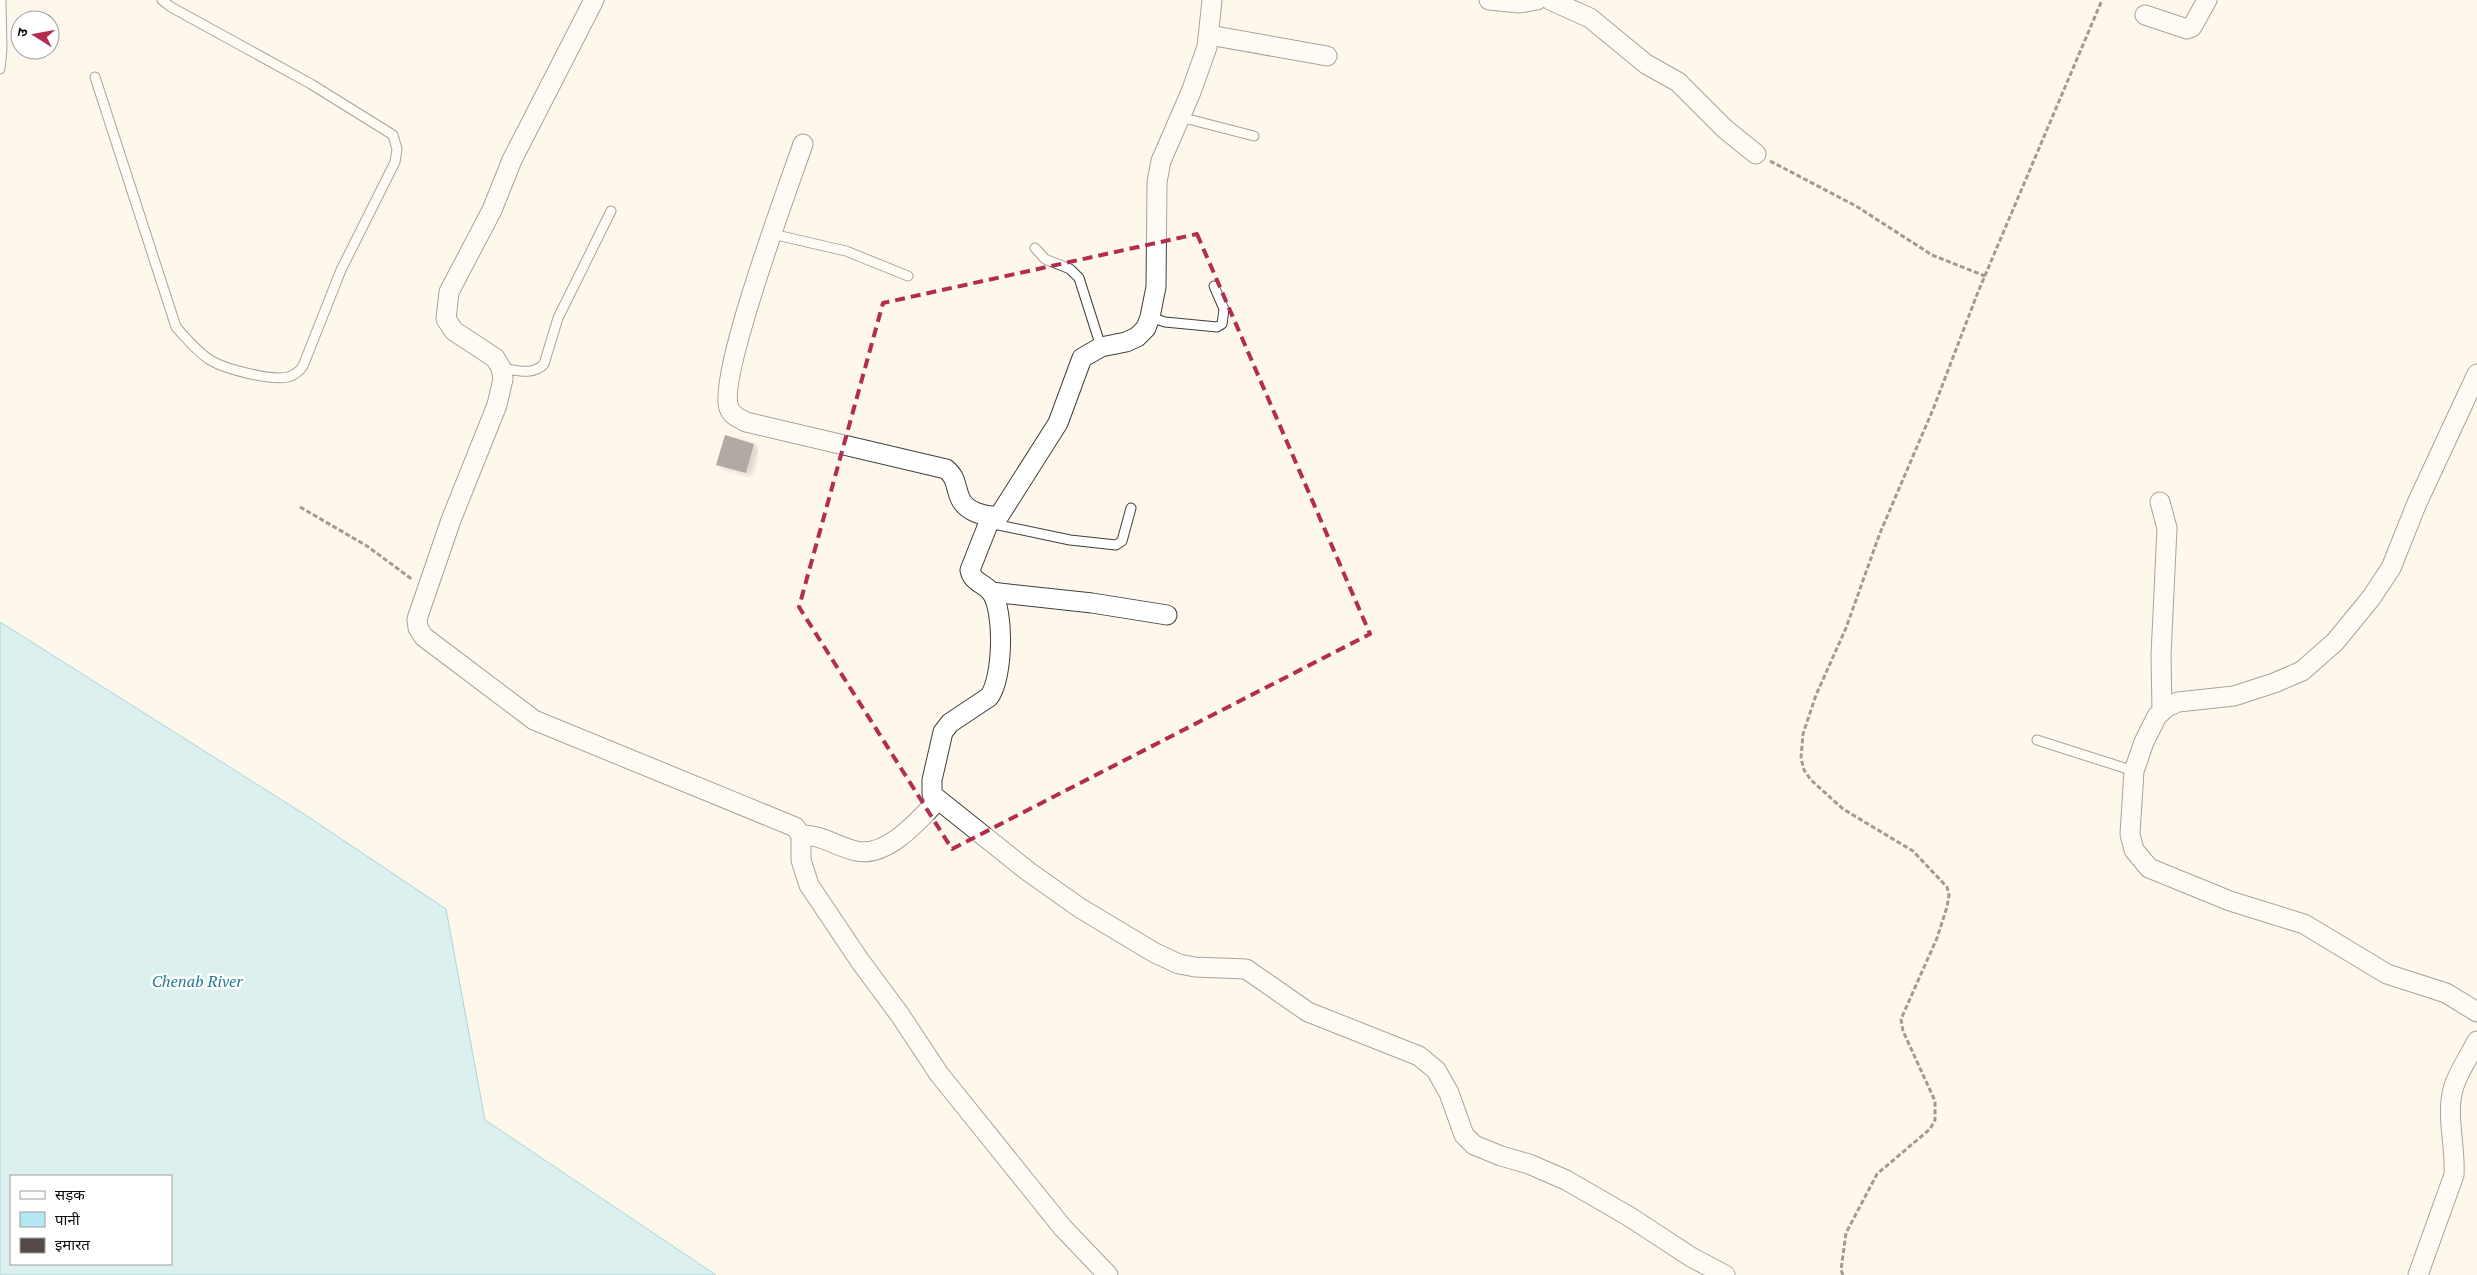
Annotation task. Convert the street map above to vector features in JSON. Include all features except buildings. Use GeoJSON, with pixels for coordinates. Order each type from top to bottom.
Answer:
{"type":"FeatureCollection","features":[{"type":"Feature","properties":{"kind":"street"},"geometry":{"type":"LineString","coordinates":[[594,0],[512,160],[492,210],[449,292],[446,319],[454,331],[495,358],[501,368],[503,379],[497,405],[451,520],[417,620],[418,628],[424,637],[534,720],[795,827],[801,835],[801,860],[809,885],[860,961],[900,1015],[939,1074],[1063,1228],[1108,1275]]}},
{"type":"Feature","properties":{"kind":"street"},"geometry":{"type":"LineString","coordinates":[[1168,615],[1092,603],[992,592],[975,580],[970,570],[990,520],[1003,512],[1010,496],[1034,463],[1042,445],[1058,423],[1082,358],[1101,347],[1126,342],[1136,337],[1146,328],[1150,318],[1156,287],[1156,182],[1161,161],[1191,92],[1209,35],[1212,0]]}},
{"type":"Feature","properties":{"kind":"street"},"geometry":{"type":"LineString","coordinates":[[1489,0],[1520,3],[1536,0]]}},
{"type":"Feature","properties":{"kind":"street"},"geometry":{"type":"LineString","coordinates":[[1550,0],[1590,18],[1646,64],[1678,82],[1725,129],[1756,154]]}},
{"type":"Feature","properties":{"kind":"street"},"geometry":{"type":"LineString","coordinates":[[2145,15],[2187,28],[2192,27],[2208,0]]}},
{"type":"Feature","properties":{"kind":"street"},"geometry":{"type":"LineString","coordinates":[[1209,35],[1327,56]]}},
{"type":"Feature","properties":{"kind":"street"},"geometry":{"type":"LineString","coordinates":[[803,144],[772,234],[733,362],[727,396],[729,408],[734,416],[746,422],[946,469],[956,479],[960,498],[966,506],[990,520]]}},
{"type":"Feature","properties":{"kind":"street"},"geometry":{"type":"LineString","coordinates":[[2477,374],[2417,503],[2391,568],[2371,598],[2335,642],[2302,671],[2274,683],[2234,696],[2178,702],[2162,711],[2157,716],[2144,742],[2134,771],[2130,834],[2134,850],[2149,868],[2230,901],[2304,924],[2387,974],[2446,993],[2477,1012]]}},
{"type":"Feature","properties":{"kind":"street"},"geometry":{"type":"LineString","coordinates":[[2160,502],[2166,528],[2161,655],[2162,711]]}},
{"type":"Feature","properties":{"kind":"street"},"geometry":{"type":"LineString","coordinates":[[992,592],[996,602],[1000,628],[1001,654],[999,674],[993,691],[989,696],[950,723],[943,732],[932,780],[932,794],[938,800],[1029,872],[1080,908],[1155,953],[1179,964],[1194,967],[1246,969],[1308,1012],[1331,1023],[1419,1056],[1436,1070],[1445,1085],[1464,1134],[1474,1145],[1501,1156],[1529,1164],[1566,1180],[1630,1217],[1691,1257],[1725,1275]]}},
{"type":"Feature","properties":{"kind":"street"},"geometry":{"type":"LineString","coordinates":[[801,835],[818,836],[856,851],[872,851],[897,840],[917,823],[938,800]]}},
{"type":"Feature","properties":{"kind":"street"},"geometry":{"type":"LineString","coordinates":[[2418,1275],[2454,1175],[2455,1159],[2451,1101],[2454,1086],[2477,1041]]}},
{"type":"Feature","properties":{"kind":"lane"},"geometry":{"type":"LineString","coordinates":[[0,69],[2,49],[1,0]]}},
{"type":"Feature","properties":{"kind":"lane"},"geometry":{"type":"LineString","coordinates":[[95,77],[176,328],[194,348],[211,361],[236,370],[268,377],[287,378],[297,374],[304,366],[341,270],[390,174],[397,149],[393,135],[342,102],[171,7],[162,0]]}},
{"type":"Feature","properties":{"kind":"lane"},"geometry":{"type":"LineString","coordinates":[[1180,117],[1254,136]]}},
{"type":"Feature","properties":{"kind":"lane"},"geometry":{"type":"LineString","coordinates":[[501,368],[532,371],[539,370],[544,364],[558,318],[611,211]]}},
{"type":"Feature","properties":{"kind":"lane"},"geometry":{"type":"LineString","coordinates":[[772,234],[846,251],[908,276]]}},
{"type":"Feature","properties":{"kind":"lane"},"geometry":{"type":"LineString","coordinates":[[1035,248],[1045,259],[1070,269],[1079,278],[1101,347]]}},
{"type":"Feature","properties":{"kind":"lane"},"geometry":{"type":"LineString","coordinates":[[1150,318],[1172,323],[1217,328],[1222,324],[1224,310],[1214,286]]}},
{"type":"Feature","properties":{"kind":"lane"},"geometry":{"type":"LineString","coordinates":[[990,520],[1070,540],[1116,545],[1122,541],[1131,508]]}},
{"type":"Feature","properties":{"kind":"lane"},"geometry":{"type":"LineString","coordinates":[[2037,740],[2134,771]]}},
{"type":"Feature","properties":{"kind":"path"},"geometry":{"type":"LineString","coordinates":[[1844,1275],[1841,1270],[1846,1233],[1868,1189],[1882,1169],[1930,1129],[1935,1120],[1935,1101],[1903,1031],[1901,1019],[1937,938],[1949,895],[1947,886],[1913,851],[1843,809],[1811,780],[1804,770],[1801,758],[1803,734],[1816,695],[1846,628],[1880,534],[1934,407],[1985,276],[2102,0]]}},
{"type":"Feature","properties":{"kind":"path"},"geometry":{"type":"LineString","coordinates":[[1756,154],[1856,206],[1932,255],[1985,276]]}},
{"type":"Feature","properties":{"kind":"path"},"geometry":{"type":"LineString","coordinates":[[300,507],[367,546],[427,591]]}},
{"type":"Feature","properties":{"kind":"highlighted area"},"geometry":{"type":"Polygon","coordinates":[[[1197,234],[1370,634],[952,849],[799,607],[883,303],[1197,234]]]}},
{"type":"Feature","properties":{"kind":"water","name":"Chenab River"},"geometry":{"type":"Polygon","coordinates":[[[0,622],[304,814],[446,909],[485,1120],[716,1275],[0,1275],[0,622]]]}}]}
